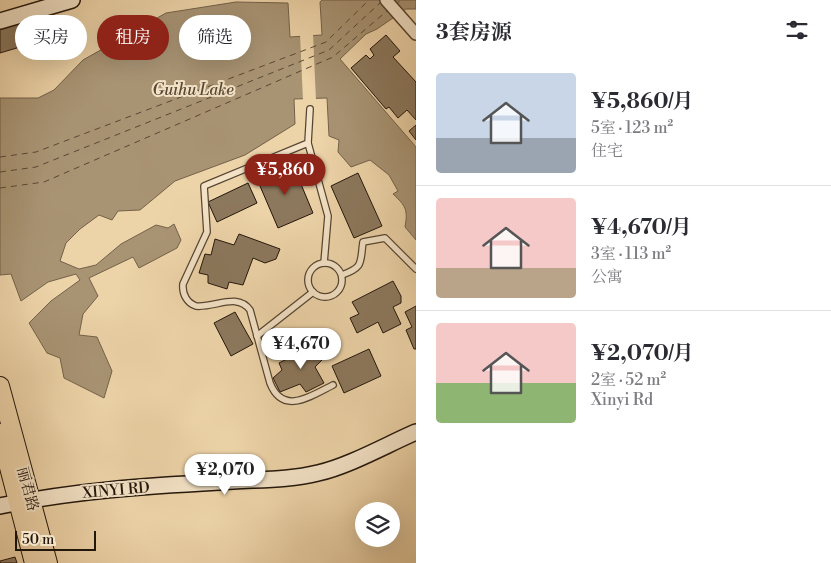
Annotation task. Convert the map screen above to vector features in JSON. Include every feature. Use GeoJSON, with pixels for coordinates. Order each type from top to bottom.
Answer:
{"type":"FeatureCollection","features":[{"type":"Feature","properties":{"kind":"main road"},"geometry":{"type":"LineString","coordinates":[[0,20],[72,0]]}},
{"type":"Feature","properties":{"kind":"main road","name":"丽君路"},"geometry":{"type":"LineString","coordinates":[[0,386],[24,501],[48,563]]}},
{"type":"Feature","properties":{"kind":"main road","name":"XINYI RD"},"geometry":{"type":"LineString","coordinates":[[0,506],[66,494],[278,479],[318,473],[351,461],[416,432]]}},
{"type":"Feature","properties":{"kind":"main road"},"geometry":{"type":"LineString","coordinates":[[0,433],[24,501],[34,563]]}},
{"type":"Feature","properties":{"kind":"street"},"geometry":{"type":"LineString","coordinates":[[386,0],[416,34]]}},
{"type":"Feature","properties":{"kind":"lane"},"geometry":{"type":"LineString","coordinates":[[310,109],[308,143],[328,216],[324,263]]}},
{"type":"Feature","properties":{"kind":"lane"},"geometry":{"type":"LineString","coordinates":[[308,143],[204,186],[207,232],[183,284],[183,292],[188,301],[196,306],[235,301],[242,302],[250,310],[270,383],[273,391],[280,397],[296,402],[333,385]]}},
{"type":"Feature","properties":{"kind":"lane"},"geometry":{"type":"LineString","coordinates":[[342,275],[355,271],[358,268],[363,242],[385,238],[416,269]]}},
{"type":"Feature","properties":{"kind":"lane"},"geometry":{"type":"LineString","coordinates":[[324,263],[335,266],[342,275],[342,287],[334,296],[323,298],[313,292],[308,282],[310,272],[318,264],[324,263]]}},
{"type":"Feature","properties":{"kind":"lane"},"geometry":{"type":"LineString","coordinates":[[257,336],[313,292]]}},
{"type":"Feature","properties":{"kind":"water","name":"Guihu Lake"},"geometry":{"type":"Polygon","coordinates":[[[322,0],[416,0],[416,9],[406,9],[377,29],[366,34],[340,59],[416,147],[416,240],[405,227],[405,209],[393,194],[398,191],[389,175],[370,160],[351,167],[338,152],[339,140],[329,136],[327,98],[294,99],[295,124],[245,155],[175,181],[140,210],[118,211],[112,220],[99,215],[80,229],[66,243],[60,261],[79,269],[96,265],[121,244],[156,225],[168,228],[174,224],[181,240],[177,248],[139,268],[133,257],[89,278],[98,296],[83,314],[79,335],[97,337],[112,371],[104,398],[64,378],[60,358],[47,353],[29,323],[51,301],[80,280],[76,274],[48,282],[21,301],[11,274],[0,275],[0,98],[38,98],[54,90],[83,60],[87,60],[87,58],[97,52],[97,60],[169,60],[169,15],[162,15],[166,13],[236,2],[288,3],[290,37],[322,35],[320,2],[322,0]]]}},
{"type":"Feature","properties":{"kind":"pier"},"geometry":{"type":"Polygon","coordinates":[[[313,33],[316,101],[303,101],[300,34],[313,33]]]}},
{"type":"Feature","properties":{"kind":"building"},"geometry":{"type":"Polygon","coordinates":[[[15,23],[15,48],[0,53],[0,28],[15,23]]]}},
{"type":"Feature","properties":{"kind":"building"},"geometry":{"type":"Polygon","coordinates":[[[386,35],[400,51],[393,57],[416,82],[416,120],[407,110],[398,118],[389,107],[386,109],[351,68],[366,55],[370,59],[374,55],[370,49],[386,35]]]}},
{"type":"Feature","properties":{"kind":"building"},"geometry":{"type":"Polygon","coordinates":[[[416,125],[416,140],[409,131],[416,125]]]}},
{"type":"Feature","properties":{"kind":"building"},"geometry":{"type":"Polygon","coordinates":[[[293,165],[313,213],[278,228],[257,179],[293,165]]]}},
{"type":"Feature","properties":{"kind":"building"},"geometry":{"type":"Polygon","coordinates":[[[358,173],[382,226],[354,238],[331,186],[358,173]]]}},
{"type":"Feature","properties":{"kind":"building"},"geometry":{"type":"Polygon","coordinates":[[[248,183],[257,203],[217,222],[208,202],[248,183]]]}},
{"type":"Feature","properties":{"kind":"building"},"geometry":{"type":"Polygon","coordinates":[[[239,234],[280,249],[276,259],[265,263],[253,258],[243,285],[229,282],[227,289],[208,283],[208,275],[199,273],[205,254],[211,255],[215,239],[234,245],[239,234]]]}},
{"type":"Feature","properties":{"kind":"building"},"geometry":{"type":"Polygon","coordinates":[[[393,281],[401,296],[401,303],[393,307],[401,324],[383,333],[378,322],[357,333],[350,318],[359,314],[352,302],[393,281]]]}},
{"type":"Feature","properties":{"kind":"building"},"geometry":{"type":"Polygon","coordinates":[[[416,306],[416,349],[414,349],[406,330],[412,327],[405,312],[416,306]]]}},
{"type":"Feature","properties":{"kind":"building"},"geometry":{"type":"Polygon","coordinates":[[[235,312],[253,344],[231,356],[214,323],[235,312]]]}},
{"type":"Feature","properties":{"kind":"building"},"geometry":{"type":"Polygon","coordinates":[[[319,343],[325,357],[315,367],[324,383],[306,392],[300,384],[280,392],[273,378],[282,370],[279,363],[319,343]]]}},
{"type":"Feature","properties":{"kind":"building"},"geometry":{"type":"Polygon","coordinates":[[[369,349],[381,376],[344,393],[332,366],[369,349]]]}},
{"type":"Feature","properties":{"kind":"building"},"geometry":{"type":"Polygon","coordinates":[[[15,557],[17,563],[0,563],[0,561],[15,557]]]}},
{"type":"Feature","properties":{"kind":"ferry route"},"geometry":{"type":"LineString","coordinates":[[0,157],[36,152],[326,42],[369,0]]}},
{"type":"Feature","properties":{"kind":"ferry route"},"geometry":{"type":"LineString","coordinates":[[395,5],[401,0]]}},
{"type":"Feature","properties":{"kind":"ferry route"},"geometry":{"type":"LineString","coordinates":[[0,172],[36,167],[329,50],[381,2]]}},
{"type":"Feature","properties":{"kind":"ferry route"},"geometry":{"type":"LineString","coordinates":[[0,188],[44,182],[333,57],[388,10]]}}]}
